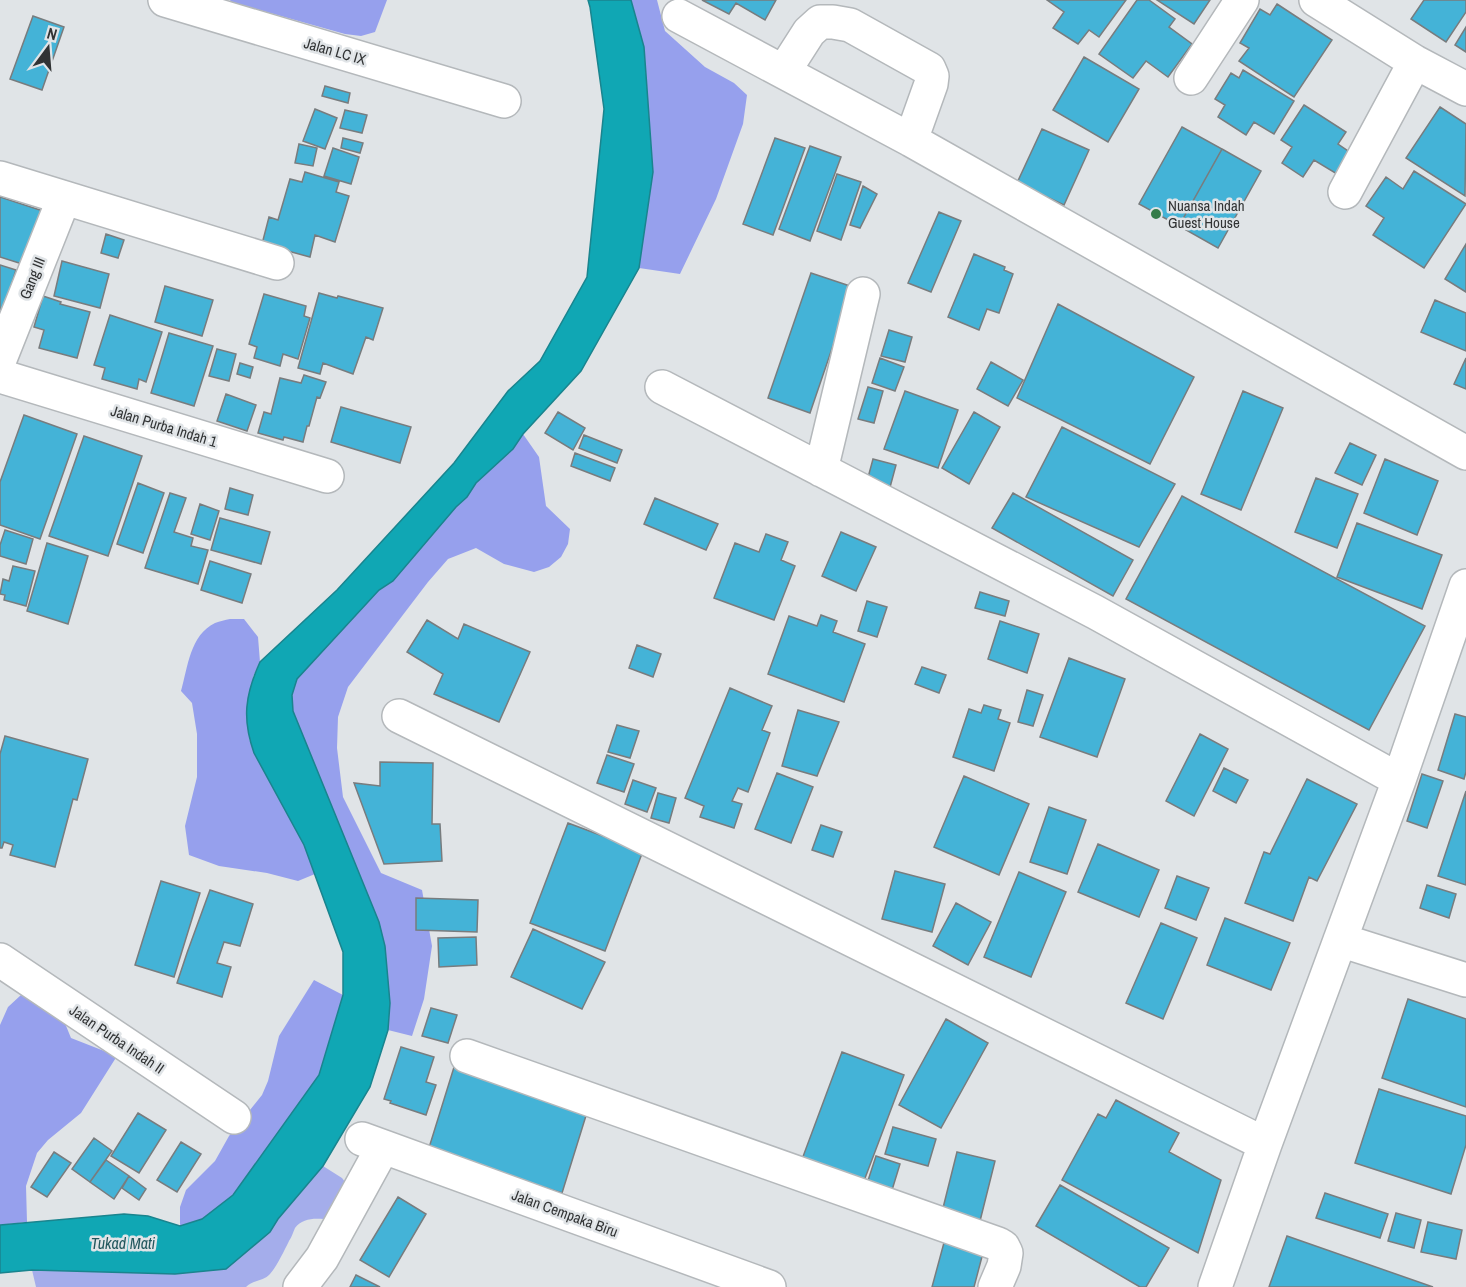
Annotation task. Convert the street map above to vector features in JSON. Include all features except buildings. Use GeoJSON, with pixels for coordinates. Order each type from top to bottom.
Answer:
{"type":"FeatureCollection","features":[{"type":"Feature","properties":{"kind":"street","name":"Jalan LC IX"},"geometry":{"type":"LineString","coordinates":[[165,0],[203,6],[504,100]]}},
{"type":"Feature","properties":{"kind":"street"},"geometry":{"type":"LineString","coordinates":[[1191,78],[1242,0]]}},
{"type":"Feature","properties":{"kind":"street"},"geometry":{"type":"LineString","coordinates":[[1316,0],[1415,62],[1466,89]]}},
{"type":"Feature","properties":{"kind":"street"},"geometry":{"type":"LineString","coordinates":[[679,16],[911,140],[1466,453]]}},
{"type":"Feature","properties":{"kind":"street"},"geometry":{"type":"LineString","coordinates":[[784,71],[809,32],[820,22],[850,25],[929,69],[932,76],[930,84],[911,140]]}},
{"type":"Feature","properties":{"kind":"street"},"geometry":{"type":"LineString","coordinates":[[1345,192],[1415,62]]}},
{"type":"Feature","properties":{"kind":"street"},"geometry":{"type":"LineString","coordinates":[[0,178],[277,263]]}},
{"type":"Feature","properties":{"kind":"street","name":"Gang III"},"geometry":{"type":"LineString","coordinates":[[0,358],[64,198]]}},
{"type":"Feature","properties":{"kind":"street"},"geometry":{"type":"LineString","coordinates":[[822,470],[863,294]]}},
{"type":"Feature","properties":{"kind":"street","name":"Jalan Purba Indah 1"},"geometry":{"type":"LineString","coordinates":[[0,376],[327,476]]}},
{"type":"Feature","properties":{"kind":"street"},"geometry":{"type":"LineString","coordinates":[[662,387],[1095,612],[1399,780]]}},
{"type":"Feature","properties":{"kind":"street"},"geometry":{"type":"LineString","coordinates":[[1215,1287],[1399,780],[1466,586]]}},
{"type":"Feature","properties":{"kind":"street"},"geometry":{"type":"LineString","coordinates":[[399,716],[1265,1144]]}},
{"type":"Feature","properties":{"kind":"street"},"geometry":{"type":"LineString","coordinates":[[1340,940],[1466,980]]}},
{"type":"Feature","properties":{"kind":"street","name":"Jalan Purba Indah II"},"geometry":{"type":"LineString","coordinates":[[0,960],[234,1117]]}},
{"type":"Feature","properties":{"kind":"street"},"geometry":{"type":"LineString","coordinates":[[467,1056],[998,1244],[1006,1253],[1004,1266],[995,1287]]}},
{"type":"Feature","properties":{"kind":"street","name":"Jalan Cempaka Biru"},"geometry":{"type":"LineString","coordinates":[[300,1287],[322,1258],[372,1143],[769,1287]]}},
{"type":"Feature","properties":{"kind":"shaded area"},"geometry":{"type":"Polygon","coordinates":[[[230,0],[387,0],[375,32],[361,36],[345,34],[230,0]]]}},
{"type":"Feature","properties":{"kind":"shaded area"},"geometry":{"type":"Polygon","coordinates":[[[631,0],[657,0],[665,31],[705,67],[734,83],[747,95],[743,124],[716,199],[680,274],[639,268],[653,172],[644,47],[631,0]]]}},
{"type":"Feature","properties":{"kind":"shaded area"},"geometry":{"type":"Polygon","coordinates":[[[523,434],[539,457],[546,506],[570,529],[568,544],[561,557],[549,567],[534,572],[504,564],[476,548],[448,559],[348,687],[338,717],[337,748],[343,797],[381,873],[422,890],[432,946],[424,999],[412,1036],[388,1030],[390,1003],[293,711],[292,695],[297,679],[379,590],[393,581],[467,497],[476,483],[513,449],[523,434]]]}},
{"type":"Feature","properties":{"kind":"shaded area"},"geometry":{"type":"Polygon","coordinates":[[[230,619],[244,619],[258,637],[260,662],[253,677],[249,738],[254,753],[304,845],[315,874],[298,881],[267,873],[219,866],[189,855],[185,826],[197,777],[197,734],[192,703],[181,691],[191,653],[200,635],[215,623],[230,619]]]}},
{"type":"Feature","properties":{"kind":"shaded area"},"geometry":{"type":"Polygon","coordinates":[[[314,980],[343,995],[319,1075],[233,1195],[202,1219],[180,1226],[180,1207],[186,1190],[215,1161],[229,1136],[262,1095],[268,1081],[279,1036],[314,980]]]}},
{"type":"Feature","properties":{"kind":"shaded area"},"geometry":{"type":"Polygon","coordinates":[[[21,995],[34,999],[62,1016],[71,1038],[117,1056],[81,1113],[48,1140],[37,1153],[26,1186],[27,1222],[0,1225],[0,1025],[8,1007],[21,995]]]}},
{"type":"Feature","properties":{"kind":"shaded area"},"geometry":{"type":"Polygon","coordinates":[[[323,1166],[342,1178],[349,1187],[330,1220],[311,1219],[298,1224],[270,1274],[246,1287],[36,1287],[32,1270],[175,1274],[270,1232],[278,1219],[323,1166]]]}},
{"type":"Feature","properties":{"kind":"water","name":"Tukad Mati"},"geometry":{"type":"Polygon","coordinates":[[[588,0],[631,0],[644,47],[653,172],[639,268],[581,371],[523,434],[513,449],[476,483],[467,497],[393,581],[379,590],[297,679],[292,695],[293,711],[379,922],[385,946],[390,1003],[388,1030],[370,1087],[323,1166],[278,1219],[270,1232],[226,1269],[175,1274],[32,1270],[0,1273],[0,1225],[124,1214],[148,1216],[180,1226],[202,1219],[233,1195],[319,1075],[343,995],[343,952],[304,845],[254,753],[248,729],[248,696],[260,662],[337,590],[454,463],[508,391],[540,361],[587,277],[604,109],[588,0]]]}},
{"type":"Feature","properties":{"kind":"place","name":"Nuansa Indah Guest House"},"geometry":{"type":"Point","coordinates":[1156,214]}}]}
